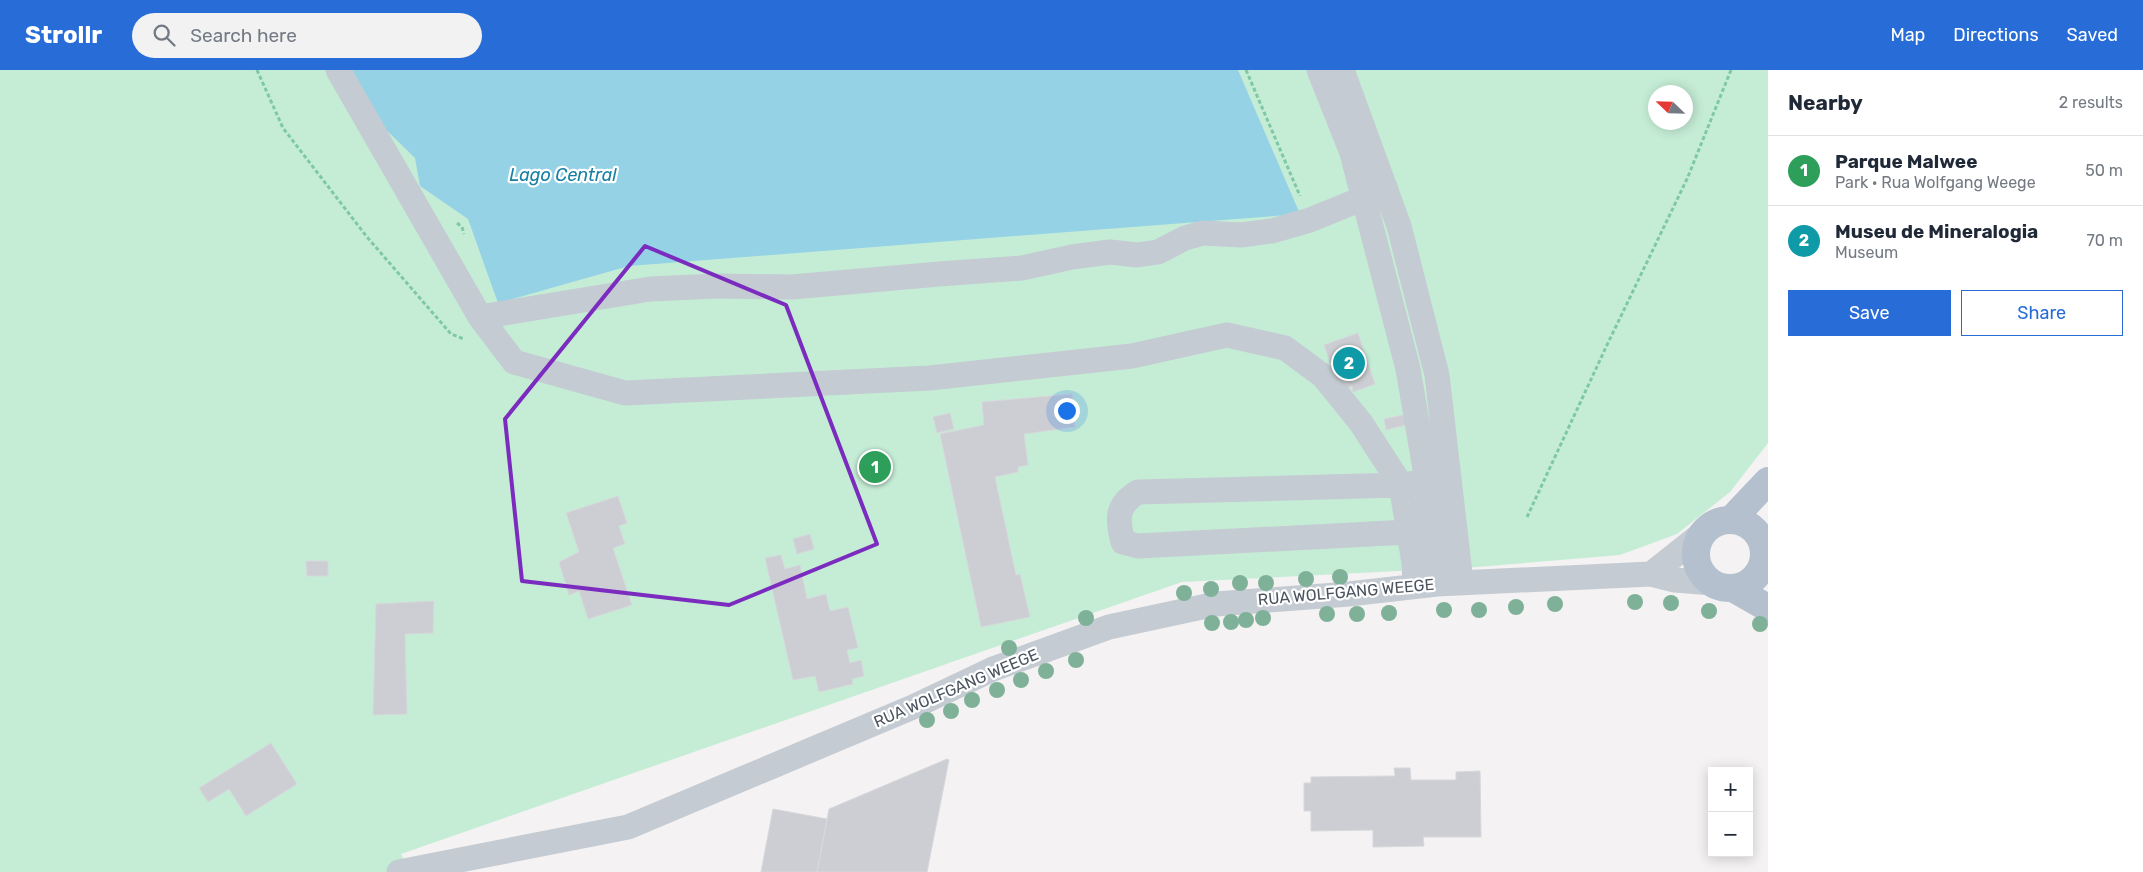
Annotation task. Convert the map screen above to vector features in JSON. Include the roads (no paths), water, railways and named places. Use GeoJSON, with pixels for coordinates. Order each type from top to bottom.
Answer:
{"type":"FeatureCollection","features":[{"type":"Feature","properties":{"kind":"main road"},"geometry":{"type":"LineString","coordinates":[[1744,532],[1768,481]]}},
{"type":"Feature","properties":{"kind":"main road"},"geometry":{"type":"LineString","coordinates":[[1744,532],[1768,498]]}},
{"type":"Feature","properties":{"kind":"main road"},"geometry":{"type":"LineString","coordinates":[[1723,586],[1744,585],[1754,579],[1760,570],[1764,558],[1763,547],[1744,532],[1702,536],[1697,546],[1696,557],[1699,567],[1705,576],[1723,586],[1768,608]]}},
{"type":"Feature","properties":{"kind":"street"},"geometry":{"type":"LineString","coordinates":[[338,70],[480,317],[514,362],[625,393],[930,378],[1132,356],[1227,336],[1285,348],[1322,376],[1361,423],[1400,485],[1408,532],[1426,585]]}},
{"type":"Feature","properties":{"kind":"street"},"geometry":{"type":"LineString","coordinates":[[1319,70],[1352,153],[1408,370],[1426,482],[1426,585]]}},
{"type":"Feature","properties":{"kind":"street"},"geometry":{"type":"LineString","coordinates":[[1342,70],[1400,226],[1437,375],[1461,582]]}},
{"type":"Feature","properties":{"kind":"street"},"geometry":{"type":"LineString","coordinates":[[480,317],[650,289],[717,286],[792,288],[1022,268],[1072,257],[1110,252],[1137,255],[1158,252],[1185,238],[1203,233],[1241,235],[1272,232],[1310,220],[1386,189]]}},
{"type":"Feature","properties":{"kind":"street"},"geometry":{"type":"LineString","coordinates":[[1408,532],[1138,546],[1124,542],[1121,534],[1119,512],[1126,500],[1138,492],[1400,485],[1426,482]]}},
{"type":"Feature","properties":{"kind":"street"},"geometry":{"type":"LineString","coordinates":[[1651,574],[1744,532]]}},
{"type":"Feature","properties":{"kind":"street","name":"RUA WOLFGANG WEEGE"},"geometry":{"type":"LineString","coordinates":[[398,872],[628,827],[913,707],[992,669],[1109,627],[1216,604],[1349,594],[1461,582],[1651,574],[1675,580],[1723,586]]}},
{"type":"Feature","properties":{"kind":"water","name":"Lago Central"},"geometry":{"type":"Polygon","coordinates":[[[351,70],[1238,70],[1300,214],[629,266],[498,303],[468,219],[420,186],[415,158],[377,121],[351,70]]]}},
{"type":"Feature","properties":{"kind":"place","name":"Museu de Mineralogia"},"geometry":{"type":"Point","coordinates":[1349,363]}},
{"type":"Feature","properties":{"kind":"place","name":"Parque Malwee"},"geometry":{"type":"Point","coordinates":[875,467]}}]}
